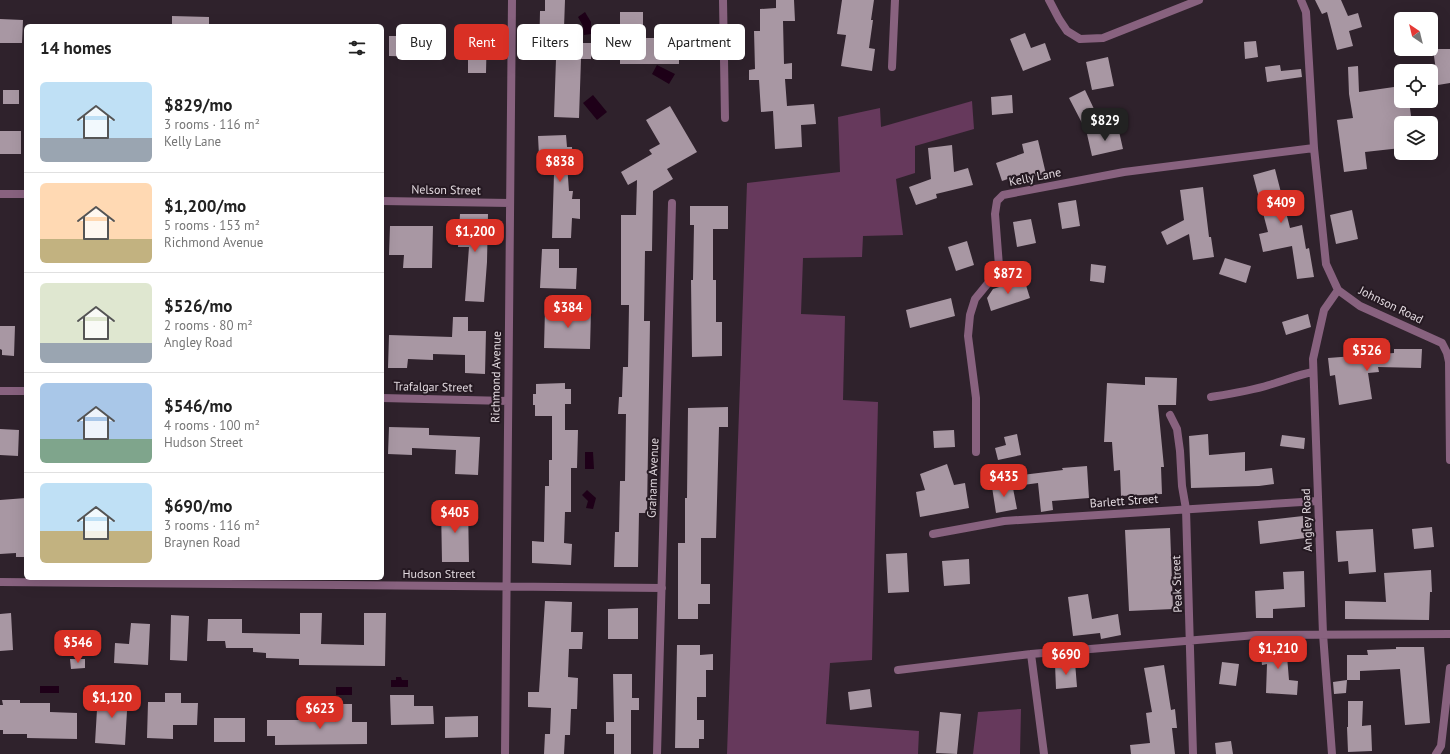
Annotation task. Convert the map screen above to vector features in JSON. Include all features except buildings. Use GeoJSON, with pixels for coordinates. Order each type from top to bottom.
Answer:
{"type":"FeatureCollection","features":[{"type":"Feature","properties":{"kind":"street","name":"Richmond Avenue"},"geometry":{"type":"LineString","coordinates":[[505,754],[512,0]]}},
{"type":"Feature","properties":{"kind":"street"},"geometry":{"type":"LineString","coordinates":[[723,0],[725,118]]}},
{"type":"Feature","properties":{"kind":"street"},"geometry":{"type":"LineString","coordinates":[[892,67],[895,0]]}},
{"type":"Feature","properties":{"kind":"street"},"geometry":{"type":"LineString","coordinates":[[1049,0],[1067,31],[1080,39],[1103,38],[1199,0]]}},
{"type":"Feature","properties":{"kind":"street","name":"Johnson Road"},"geometry":{"type":"LineString","coordinates":[[1301,0],[1306,12],[1314,148],[1326,264],[1338,290],[1360,306],[1446,345],[1449,362],[1450,460]]}},
{"type":"Feature","properties":{"kind":"street","name":"Kelly Lane"},"geometry":{"type":"LineString","coordinates":[[976,452],[976,398],[968,336],[970,316],[974,298],[989,282],[999,266],[995,214],[997,201],[1003,195],[1124,172],[1314,148]]}},
{"type":"Feature","properties":{"kind":"street"},"geometry":{"type":"LineString","coordinates":[[0,194],[24,194]]}},
{"type":"Feature","properties":{"kind":"street","name":"Nelson Street"},"geometry":{"type":"LineString","coordinates":[[384,201],[510,203]]}},
{"type":"Feature","properties":{"kind":"street","name":"Graham Avenue"},"geometry":{"type":"LineString","coordinates":[[657,754],[672,203]]}},
{"type":"Feature","properties":{"kind":"street","name":"Angley Road"},"geometry":{"type":"LineString","coordinates":[[1332,754],[1323,634],[1313,359],[1324,310],[1338,290]]}},
{"type":"Feature","properties":{"kind":"street"},"geometry":{"type":"LineString","coordinates":[[1211,397],[1268,386],[1297,375],[1313,372]]}},
{"type":"Feature","properties":{"kind":"street"},"geometry":{"type":"LineString","coordinates":[[0,391],[24,391]]}},
{"type":"Feature","properties":{"kind":"street","name":"Trafalgar Street"},"geometry":{"type":"LineString","coordinates":[[384,398],[508,401]]}},
{"type":"Feature","properties":{"kind":"street","name":"Peak Street"},"geometry":{"type":"LineString","coordinates":[[1170,416],[1177,429],[1182,486],[1186,509],[1191,640],[1193,754]]}},
{"type":"Feature","properties":{"kind":"street","name":"Barlett Street"},"geometry":{"type":"LineString","coordinates":[[934,534],[1004,521],[1318,501]]}},
{"type":"Feature","properties":{"kind":"street","name":"Hudson Street"},"geometry":{"type":"LineString","coordinates":[[0,582],[662,588]]}},
{"type":"Feature","properties":{"kind":"street"},"geometry":{"type":"LineString","coordinates":[[898,670],[1031,654],[1256,635],[1450,634]]}},
{"type":"Feature","properties":{"kind":"street"},"geometry":{"type":"LineString","coordinates":[[1031,654],[1044,754]]}},
{"type":"Feature","properties":{"kind":"street"},"geometry":{"type":"LineString","coordinates":[[1436,754],[1441,746],[1450,668]]}},
{"type":"Feature","properties":{"kind":"shaded area"},"geometry":{"type":"Polygon","coordinates":[[[585,12],[591,22],[591,34],[584,35],[583,24],[578,17],[585,12]]]}},
{"type":"Feature","properties":{"kind":"shaded area"},"geometry":{"type":"Polygon","coordinates":[[[657,65],[675,74],[669,84],[652,74],[657,65]]]}},
{"type":"Feature","properties":{"kind":"shaded area"},"geometry":{"type":"Polygon","coordinates":[[[593,95],[607,112],[597,120],[583,103],[593,95]]]}},
{"type":"Feature","properties":{"kind":"shaded area"},"geometry":{"type":"Polygon","coordinates":[[[972,101],[974,129],[915,146],[915,173],[896,179],[903,235],[863,236],[862,257],[803,258],[801,314],[845,316],[843,400],[878,402],[872,660],[830,663],[826,724],[919,731],[918,754],[727,754],[747,183],[840,172],[838,117],[880,108],[881,127],[972,101]]]}},
{"type":"Feature","properties":{"kind":"shaded area"},"geometry":{"type":"Polygon","coordinates":[[[585,452],[593,452],[594,469],[585,469],[585,452]]]}},
{"type":"Feature","properties":{"kind":"shaded area"},"geometry":{"type":"Polygon","coordinates":[[[587,490],[596,498],[593,509],[586,508],[588,501],[582,495],[587,490]]]}},
{"type":"Feature","properties":{"kind":"shaded area"},"geometry":{"type":"Polygon","coordinates":[[[396,677],[401,677],[402,680],[408,680],[408,687],[391,687],[391,680],[396,680],[396,677]]]}},
{"type":"Feature","properties":{"kind":"shaded area"},"geometry":{"type":"Polygon","coordinates":[[[40,686],[59,686],[59,693],[40,693],[40,686]]]}},
{"type":"Feature","properties":{"kind":"shaded area"},"geometry":{"type":"Polygon","coordinates":[[[336,687],[352,687],[352,695],[336,695],[336,687]]]}},
{"type":"Feature","properties":{"kind":"shaded area"},"geometry":{"type":"Polygon","coordinates":[[[1021,709],[1020,754],[973,754],[978,712],[1021,709]]]}}]}
